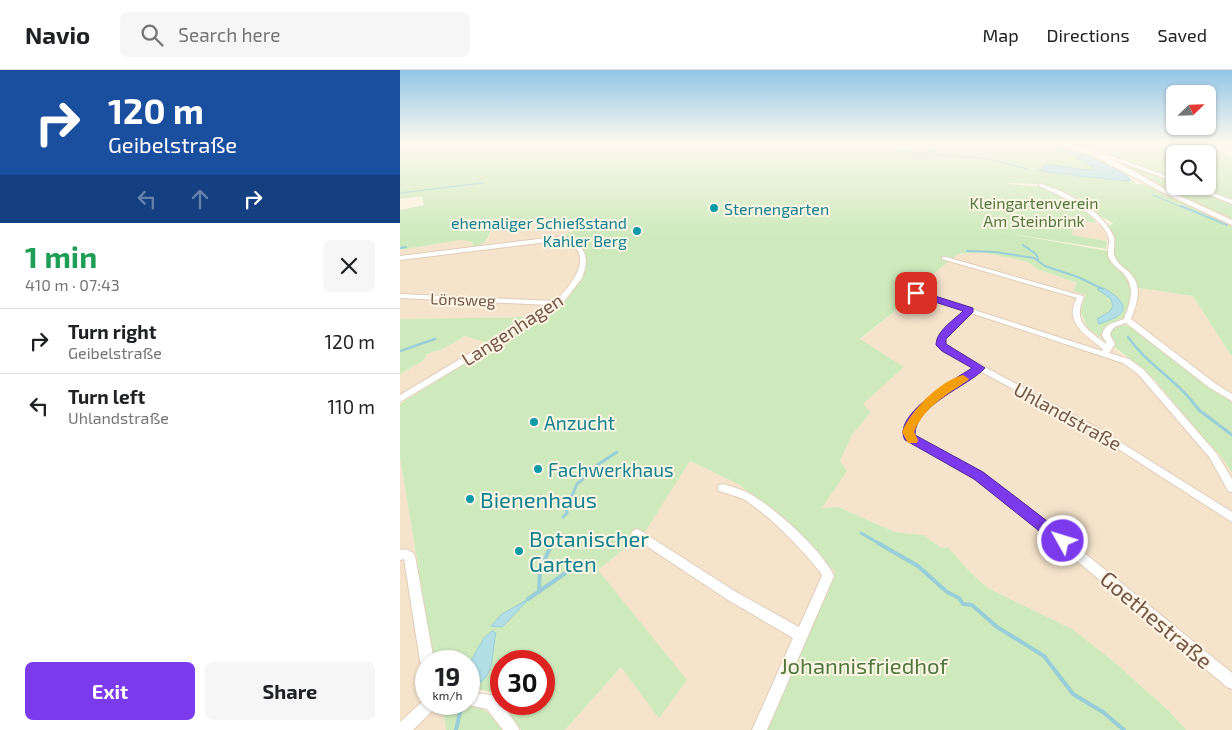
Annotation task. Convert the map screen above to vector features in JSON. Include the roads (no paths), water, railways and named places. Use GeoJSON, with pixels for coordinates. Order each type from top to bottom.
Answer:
{"type":"FeatureCollection","features":[{"type":"Feature","properties":{"kind":"main road"},"geometry":{"type":"LineString","coordinates":[[1132,174],[1232,223]]}},
{"type":"Feature","properties":{"kind":"street"},"geometry":{"type":"LineString","coordinates":[[1041,185],[1080,206],[1097,217],[1107,227],[1112,240],[1109,250],[1112,259],[1133,282],[1132,309],[1127,320],[1108,328],[1106,334],[1111,344],[1106,351]]}},
{"type":"Feature","properties":{"kind":"street"},"geometry":{"type":"LineString","coordinates":[[1214,195],[1232,202]]}},
{"type":"Feature","properties":{"kind":"street","name":"Langenhagen"},"geometry":{"type":"LineString","coordinates":[[400,258],[555,238],[567,239],[580,250],[583,259],[582,271],[571,289],[555,303],[532,320],[400,398]]}},
{"type":"Feature","properties":{"kind":"street"},"geometry":{"type":"LineString","coordinates":[[944,258],[1029,283],[1079,295],[1082,298],[1075,308],[1075,316],[1081,326],[1106,351]]}},
{"type":"Feature","properties":{"kind":"street"},"geometry":{"type":"LineString","coordinates":[[916,293],[1106,351],[1126,361],[1141,372],[1214,456],[1232,488]]}},
{"type":"Feature","properties":{"kind":"street","name":"Lönsweg"},"geometry":{"type":"LineString","coordinates":[[400,296],[555,303]]}},
{"type":"Feature","properties":{"kind":"street","name":"Uhlandstraße"},"geometry":{"type":"LineString","coordinates":[[970,310],[943,335],[941,345],[945,349],[1113,440],[1230,514]]}},
{"type":"Feature","properties":{"kind":"street"},"geometry":{"type":"LineString","coordinates":[[1127,320],[1213,386],[1232,398]]}},
{"type":"Feature","properties":{"kind":"street"},"geometry":{"type":"LineString","coordinates":[[909,437],[908,432],[912,423],[925,406],[936,396],[980,368]]}},
{"type":"Feature","properties":{"kind":"street","name":"Goethestraße"},"geometry":{"type":"LineString","coordinates":[[909,437],[978,476],[1016,504],[1232,682]]}},
{"type":"Feature","properties":{"kind":"street"},"geometry":{"type":"LineString","coordinates":[[724,488],[741,494],[757,504],[825,567],[828,576],[759,730]]}},
{"type":"Feature","properties":{"kind":"street"},"geometry":{"type":"LineString","coordinates":[[637,534],[732,596],[800,635]]}},
{"type":"Feature","properties":{"kind":"street"},"geometry":{"type":"LineString","coordinates":[[400,554],[409,556],[425,650]]}},
{"type":"Feature","properties":{"kind":"street"},"geometry":{"type":"LineString","coordinates":[[480,699],[490,702],[512,730]]}},
{"type":"Feature","properties":{"kind":"street"},"geometry":{"type":"LineString","coordinates":[[402,730],[418,715]]}},
{"type":"Feature","properties":{"kind":"water"},"geometry":{"type":"Polygon","coordinates":[[[1061,174],[1124,174],[1130,179],[1129,181],[1061,174]]]}},
{"type":"Feature","properties":{"kind":"water"},"geometry":{"type":"Polygon","coordinates":[[[1104,288],[1117,297],[1123,305],[1123,311],[1117,317],[1099,324],[1097,319],[1109,312],[1113,306],[1111,299],[1097,289],[1104,288]]]}},
{"type":"Feature","properties":{"kind":"water"},"geometry":{"type":"Polygon","coordinates":[[[530,598],[502,627],[491,626],[502,614],[530,598]]]}},
{"type":"Feature","properties":{"kind":"water"},"geometry":{"type":"Polygon","coordinates":[[[492,631],[496,633],[493,650],[490,650],[490,668],[480,682],[480,650],[477,650],[484,638],[492,631]]]}},
{"type":"Feature","properties":{"kind":"waterway"},"geometry":{"type":"LineString","coordinates":[[400,193],[483,183]]}},
{"type":"Feature","properties":{"kind":"waterway"},"geometry":{"type":"LineString","coordinates":[[1153,195],[1184,208]]}},
{"type":"Feature","properties":{"kind":"waterway"},"geometry":{"type":"LineString","coordinates":[[1181,206],[1227,225]]}},
{"type":"Feature","properties":{"kind":"waterway"},"geometry":{"type":"LineString","coordinates":[[1023,245],[1036,254],[1038,259]]}},
{"type":"Feature","properties":{"kind":"waterway"},"geometry":{"type":"LineString","coordinates":[[400,248],[406,247]]}},
{"type":"Feature","properties":{"kind":"waterway"},"geometry":{"type":"LineString","coordinates":[[967,251],[995,252],[1034,258],[1045,266],[1078,277],[1103,289]]}},
{"type":"Feature","properties":{"kind":"waterway"},"geometry":{"type":"LineString","coordinates":[[1128,337],[1142,354],[1192,401]]}},
{"type":"Feature","properties":{"kind":"waterway"},"geometry":{"type":"LineString","coordinates":[[400,351],[435,339]]}},
{"type":"Feature","properties":{"kind":"waterway"},"geometry":{"type":"LineString","coordinates":[[1191,400],[1199,410],[1232,435]]}},
{"type":"Feature","properties":{"kind":"waterway"},"geometry":{"type":"LineString","coordinates":[[583,477],[585,473],[617,452]]}},
{"type":"Feature","properties":{"kind":"waterway"},"geometry":{"type":"LineString","coordinates":[[571,498],[577,484],[583,479]]}},
{"type":"Feature","properties":{"kind":"waterway"},"geometry":{"type":"LineString","coordinates":[[563,517],[567,513],[566,505]]}},
{"type":"Feature","properties":{"kind":"waterway"},"geometry":{"type":"LineString","coordinates":[[861,533],[880,544]]}},
{"type":"Feature","properties":{"kind":"waterway"},"geometry":{"type":"LineString","coordinates":[[878,543],[918,566],[947,592],[959,598],[963,604],[972,605],[997,627],[1044,656],[1073,694],[1103,712],[1124,730]]}},
{"type":"Feature","properties":{"kind":"waterway"},"geometry":{"type":"LineString","coordinates":[[539,591],[540,570],[550,548]]}},
{"type":"Feature","properties":{"kind":"waterway"},"geometry":{"type":"LineString","coordinates":[[539,591],[580,563]]}},
{"type":"Feature","properties":{"kind":"waterway"},"geometry":{"type":"LineString","coordinates":[[528,599],[539,591]]}},
{"type":"Feature","properties":{"kind":"waterway"},"geometry":{"type":"LineString","coordinates":[[456,730],[459,715]]}},
{"type":"Feature","properties":{"kind":"place","name":"Sternengarten"},"geometry":{"type":"Point","coordinates":[714,208]}},
{"type":"Feature","properties":{"kind":"place","name":"ehemaliger Schießstand Kahler Berg"},"geometry":{"type":"Point","coordinates":[637,231]}},
{"type":"Feature","properties":{"kind":"place","name":"Anzucht"},"geometry":{"type":"Point","coordinates":[534,422]}},
{"type":"Feature","properties":{"kind":"place","name":"Fachwerkhaus"},"geometry":{"type":"Point","coordinates":[538,469]}},
{"type":"Feature","properties":{"kind":"place","name":"Bienenhaus"},"geometry":{"type":"Point","coordinates":[470,499]}},
{"type":"Feature","properties":{"kind":"place","name":"Botanischer Garten"},"geometry":{"type":"Point","coordinates":[519,551]}},
{"type":"Feature","properties":{"kind":"park label","name":"Kleingartenverein Am Steinbrink"},"geometry":{"type":"Point","coordinates":[1034,211]}},
{"type":"Feature","properties":{"kind":"park label","name":"Johannisfriedhof"},"geometry":{"type":"Point","coordinates":[864,665]}}]}
